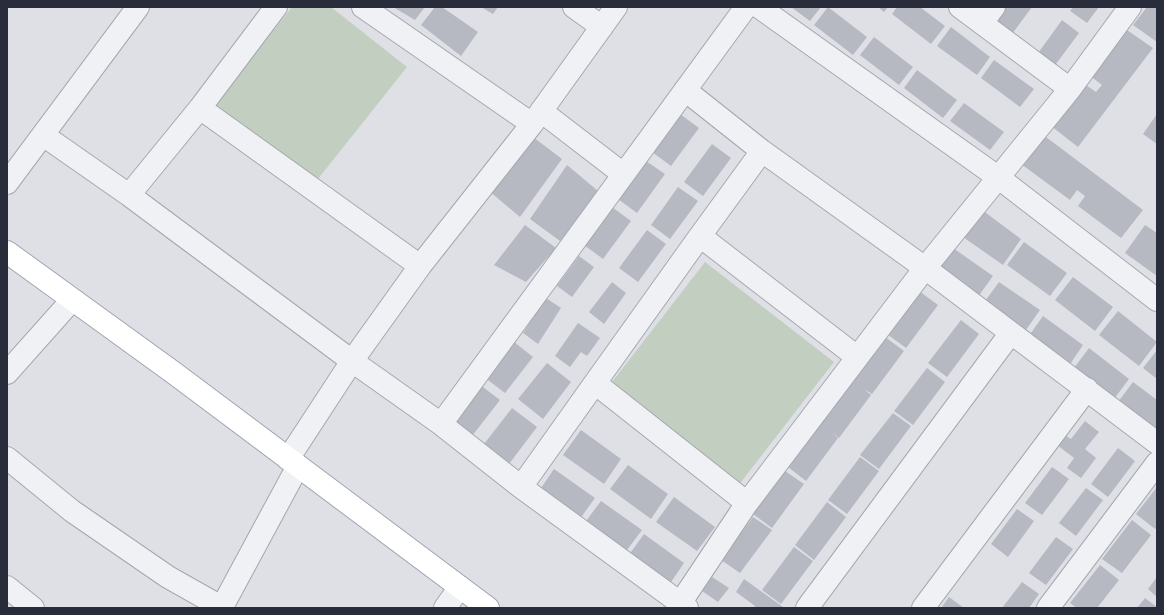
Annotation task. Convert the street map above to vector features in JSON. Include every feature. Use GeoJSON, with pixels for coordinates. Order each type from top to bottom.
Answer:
{"type":"FeatureCollection","features":[{"type":"Feature","properties":{"kind":"main road"},"geometry":{"type":"LineString","coordinates":[[7,252],[488,608]]}},
{"type":"Feature","properties":{"kind":"street"},"geometry":{"type":"LineString","coordinates":[[7,183],[138,7]]}},
{"type":"Feature","properties":{"kind":"street"},"geometry":{"type":"LineString","coordinates":[[129,195],[200,108],[276,7]]}},
{"type":"Feature","properties":{"kind":"street"},"geometry":{"type":"LineString","coordinates":[[363,7],[623,174]]}},
{"type":"Feature","properties":{"kind":"street"},"geometry":{"type":"LineString","coordinates":[[574,7],[602,27]]}},
{"type":"Feature","properties":{"kind":"street"},"geometry":{"type":"LineString","coordinates":[[7,458],[72,511],[168,577],[222,608],[293,463],[352,361],[420,266],[536,118],[616,7]]}},
{"type":"Feature","properties":{"kind":"street"},"geometry":{"type":"LineString","coordinates":[[440,424],[746,7]]}},
{"type":"Feature","properties":{"kind":"street"},"geometry":{"type":"LineString","coordinates":[[759,7],[999,178],[1157,300]]}},
{"type":"Feature","properties":{"kind":"street"},"geometry":{"type":"LineString","coordinates":[[960,7],[988,15],[1070,88]]}},
{"type":"Feature","properties":{"kind":"street"},"geometry":{"type":"LineString","coordinates":[[43,135],[129,195],[352,361],[440,424],[520,486],[682,606],[747,503],[925,268],[1070,88],[1130,7]]}},
{"type":"Feature","properties":{"kind":"street"},"geometry":{"type":"LineString","coordinates":[[685,90],[762,151],[925,268],[1010,334],[1087,389],[1157,443]]}},
{"type":"Feature","properties":{"kind":"street"},"geometry":{"type":"LineString","coordinates":[[200,108],[420,266]]}},
{"type":"Feature","properties":{"kind":"street"},"geometry":{"type":"LineString","coordinates":[[520,486],[762,151]]}},
{"type":"Feature","properties":{"kind":"street"},"geometry":{"type":"LineString","coordinates":[[700,236],[857,357]]}},
{"type":"Feature","properties":{"kind":"street"},"geometry":{"type":"LineString","coordinates":[[7,373],[72,300]]}},
{"type":"Feature","properties":{"kind":"street"},"geometry":{"type":"LineString","coordinates":[[807,608],[1010,334]]}},
{"type":"Feature","properties":{"kind":"street"},"geometry":{"type":"LineString","coordinates":[[595,383],[747,503]]}},
{"type":"Feature","properties":{"kind":"street"},"geometry":{"type":"LineString","coordinates":[[923,608],[1087,389]]}},
{"type":"Feature","properties":{"kind":"street"},"geometry":{"type":"LineString","coordinates":[[1048,608],[1157,463]]}},
{"type":"Feature","properties":{"kind":"street"},"geometry":{"type":"LineString","coordinates":[[7,586],[33,608]]}},
{"type":"Feature","properties":{"kind":"street"},"geometry":{"type":"LineString","coordinates":[[445,608],[460,587]]}},
{"type":"Feature","properties":{"kind":"green space"},"geometry":{"type":"Polygon","coordinates":[[[292,7],[331,7],[407,67],[314,184],[214,105],[292,7]]]}},
{"type":"Feature","properties":{"kind":"green space"},"geometry":{"type":"Polygon","coordinates":[[[705,262],[834,362],[731,495],[602,395],[705,262]]]}},
{"type":"Feature","properties":{"kind":"building"},"geometry":{"type":"Polygon","coordinates":[[[393,7],[425,7],[415,20],[393,7]]]}},
{"type":"Feature","properties":{"kind":"building"},"geometry":{"type":"Polygon","coordinates":[[[435,7],[442,7],[478,32],[461,56],[421,25],[435,7]]]}},
{"type":"Feature","properties":{"kind":"building"},"geometry":{"type":"Polygon","coordinates":[[[481,7],[498,7],[493,14],[481,7]]]}},
{"type":"Feature","properties":{"kind":"building"},"geometry":{"type":"Polygon","coordinates":[[[791,7],[821,7],[810,21],[791,7]]]}},
{"type":"Feature","properties":{"kind":"building"},"geometry":{"type":"Polygon","coordinates":[[[828,7],[867,37],[853,55],[814,25],[828,7]]]}},
{"type":"Feature","properties":{"kind":"building"},"geometry":{"type":"Polygon","coordinates":[[[878,7],[888,7],[884,12],[878,7]]]}},
{"type":"Feature","properties":{"kind":"building"},"geometry":{"type":"Polygon","coordinates":[[[897,7],[920,7],[945,26],[931,44],[892,14],[897,7]]]}},
{"type":"Feature","properties":{"kind":"building"},"geometry":{"type":"Polygon","coordinates":[[[1005,7],[1032,7],[1009,38],[992,25],[1005,7]]]}},
{"type":"Feature","properties":{"kind":"building"},"geometry":{"type":"Polygon","coordinates":[[[1073,7],[1099,7],[1087,23],[1070,11],[1073,7]]]}},
{"type":"Feature","properties":{"kind":"building"},"geometry":{"type":"Polygon","coordinates":[[[1147,7],[1157,7],[1157,42],[1133,25],[1147,7]]]}},
{"type":"Feature","properties":{"kind":"building"},"geometry":{"type":"Polygon","coordinates":[[[1062,20],[1079,33],[1053,68],[1036,56],[1062,20]]]}},
{"type":"Feature","properties":{"kind":"building"},"geometry":{"type":"Polygon","coordinates":[[[951,27],[990,57],[977,75],[937,46],[951,27]]]}},
{"type":"Feature","properties":{"kind":"building"},"geometry":{"type":"Polygon","coordinates":[[[1124,28],[1153,48],[1078,147],[1051,126],[1083,83],[1096,92],[1102,85],[1089,75],[1124,28]]]}},
{"type":"Feature","properties":{"kind":"building"},"geometry":{"type":"Polygon","coordinates":[[[874,37],[913,67],[899,85],[860,55],[874,37]]]}},
{"type":"Feature","properties":{"kind":"building"},"geometry":{"type":"Polygon","coordinates":[[[994,60],[1034,89],[1020,107],[981,78],[994,60]]]}},
{"type":"Feature","properties":{"kind":"building"},"geometry":{"type":"Polygon","coordinates":[[[917,70],[957,100],[943,118],[904,88],[917,70]]]}},
{"type":"Feature","properties":{"kind":"building"},"geometry":{"type":"Polygon","coordinates":[[[964,103],[1004,132],[990,150],[950,121],[964,103]]]}},
{"type":"Feature","properties":{"kind":"building"},"geometry":{"type":"Polygon","coordinates":[[[680,114],[699,128],[671,166],[652,152],[680,114]]]}},
{"type":"Feature","properties":{"kind":"building"},"geometry":{"type":"Polygon","coordinates":[[[1157,114],[1157,144],[1143,134],[1157,114]]]}},
{"type":"Feature","properties":{"kind":"building"},"geometry":{"type":"Polygon","coordinates":[[[1042,134],[1143,210],[1121,238],[1078,206],[1085,196],[1077,190],[1070,200],[1021,164],[1042,134]]]}},
{"type":"Feature","properties":{"kind":"building"},"geometry":{"type":"Polygon","coordinates":[[[533,137],[562,159],[520,217],[489,191],[533,137]]]}},
{"type":"Feature","properties":{"kind":"building"},"geometry":{"type":"Polygon","coordinates":[[[712,144],[731,158],[703,196],[684,182],[712,144]]]}},
{"type":"Feature","properties":{"kind":"building"},"geometry":{"type":"Polygon","coordinates":[[[646,161],[665,174],[637,213],[618,199],[646,161]]]}},
{"type":"Feature","properties":{"kind":"building"},"geometry":{"type":"Polygon","coordinates":[[[567,165],[598,191],[560,241],[530,219],[567,165]]]}},
{"type":"Feature","properties":{"kind":"building"},"geometry":{"type":"Polygon","coordinates":[[[678,187],[698,201],[670,239],[651,225],[678,187]]]}},
{"type":"Feature","properties":{"kind":"building"},"geometry":{"type":"Polygon","coordinates":[[[612,207],[631,221],[603,259],[584,245],[612,207]]]}},
{"type":"Feature","properties":{"kind":"building"},"geometry":{"type":"Polygon","coordinates":[[[982,210],[1021,239],[1003,265],[963,237],[982,210]]]}},
{"type":"Feature","properties":{"kind":"building"},"geometry":{"type":"Polygon","coordinates":[[[525,225],[556,248],[526,282],[494,265],[525,225]]]}},
{"type":"Feature","properties":{"kind":"building"},"geometry":{"type":"Polygon","coordinates":[[[1145,225],[1157,233],[1157,276],[1125,253],[1145,225]]]}},
{"type":"Feature","properties":{"kind":"building"},"geometry":{"type":"Polygon","coordinates":[[[647,230],[666,244],[638,282],[619,268],[647,230]]]}},
{"type":"Feature","properties":{"kind":"building"},"geometry":{"type":"Polygon","coordinates":[[[1024,242],[1067,273],[1050,296],[1007,265],[1024,242]]]}},
{"type":"Feature","properties":{"kind":"building"},"geometry":{"type":"Polygon","coordinates":[[[953,248],[993,276],[975,301],[935,273],[953,248]]]}},
{"type":"Feature","properties":{"kind":"building"},"geometry":{"type":"Polygon","coordinates":[[[579,256],[594,267],[572,297],[557,286],[579,256]]]}},
{"type":"Feature","properties":{"kind":"building"},"geometry":{"type":"Polygon","coordinates":[[[1073,277],[1113,307],[1095,331],[1055,300],[1073,277]]]}},
{"type":"Feature","properties":{"kind":"building"},"geometry":{"type":"Polygon","coordinates":[[[612,282],[626,293],[604,324],[589,312],[612,282]]]}},
{"type":"Feature","properties":{"kind":"building"},"geometry":{"type":"Polygon","coordinates":[[[999,282],[1040,310],[1021,337],[980,308],[999,282]]]}},
{"type":"Feature","properties":{"kind":"building"},"geometry":{"type":"Polygon","coordinates":[[[919,291],[938,305],[906,348],[887,334],[919,291]]]}},
{"type":"Feature","properties":{"kind":"building"},"geometry":{"type":"Polygon","coordinates":[[[546,298],[561,308],[538,344],[523,333],[546,298]]]}},
{"type":"Feature","properties":{"kind":"building"},"geometry":{"type":"Polygon","coordinates":[[[1118,311],[1157,342],[1139,366],[1099,335],[1118,311]]]}},
{"type":"Feature","properties":{"kind":"building"},"geometry":{"type":"Polygon","coordinates":[[[1043,316],[1083,345],[1066,370],[1026,340],[1043,316]]]}},
{"type":"Feature","properties":{"kind":"building"},"geometry":{"type":"Polygon","coordinates":[[[961,320],[979,334],[947,377],[928,363],[961,320]]]}},
{"type":"Feature","properties":{"kind":"building"},"geometry":{"type":"Polygon","coordinates":[[[578,323],[600,338],[587,356],[581,352],[570,367],[555,356],[578,323]]]}},
{"type":"Feature","properties":{"kind":"building"},"geometry":{"type":"Polygon","coordinates":[[[508,337],[533,357],[505,393],[480,374],[508,337]]]}},
{"type":"Feature","properties":{"kind":"building"},"geometry":{"type":"Polygon","coordinates":[[[885,337],[904,351],[872,394],[864,389],[871,395],[839,438],[831,432],[838,438],[806,481],[788,467],[885,337]]]}},
{"type":"Feature","properties":{"kind":"building"},"geometry":{"type":"Polygon","coordinates":[[[1089,348],[1129,379],[1111,403],[1071,372],[1089,348]]]}},
{"type":"Feature","properties":{"kind":"building"},"geometry":{"type":"Polygon","coordinates":[[[1157,350],[1157,379],[1143,368],[1157,350]]]}},
{"type":"Feature","properties":{"kind":"building"},"geometry":{"type":"Polygon","coordinates":[[[547,363],[571,382],[543,419],[518,399],[547,363]]]}},
{"type":"Feature","properties":{"kind":"building"},"geometry":{"type":"Polygon","coordinates":[[[927,368],[945,382],[913,425],[894,411],[927,368]]]}},
{"type":"Feature","properties":{"kind":"building"},"geometry":{"type":"Polygon","coordinates":[[[475,381],[500,400],[472,436],[447,417],[475,381]]]}},
{"type":"Feature","properties":{"kind":"building"},"geometry":{"type":"Polygon","coordinates":[[[1133,382],[1157,400],[1157,434],[1115,406],[1133,382]]]}},
{"type":"Feature","properties":{"kind":"building"},"geometry":{"type":"Polygon","coordinates":[[[512,408],[537,427],[509,464],[484,444],[512,408]]]}},
{"type":"Feature","properties":{"kind":"building"},"geometry":{"type":"Polygon","coordinates":[[[893,413],[911,426],[879,469],[860,455],[893,413]]]}},
{"type":"Feature","properties":{"kind":"building"},"geometry":{"type":"Polygon","coordinates":[[[1085,421],[1099,432],[1085,449],[1096,458],[1081,478],[1067,468],[1074,458],[1057,445],[1065,435],[1071,439],[1085,421]]]}},
{"type":"Feature","properties":{"kind":"building"},"geometry":{"type":"Polygon","coordinates":[[[581,430],[621,459],[604,484],[563,455],[581,430]]]}},
{"type":"Feature","properties":{"kind":"building"},"geometry":{"type":"Polygon","coordinates":[[[1118,448],[1135,461],[1108,497],[1091,484],[1118,448]]]}},
{"type":"Feature","properties":{"kind":"building"},"geometry":{"type":"Polygon","coordinates":[[[860,457],[879,471],[847,514],[828,500],[860,457]]]}},
{"type":"Feature","properties":{"kind":"building"},"geometry":{"type":"Polygon","coordinates":[[[628,465],[668,494],[651,519],[610,489],[628,465]]]}},
{"type":"Feature","properties":{"kind":"building"},"geometry":{"type":"Polygon","coordinates":[[[1052,467],[1069,479],[1042,515],[1025,503],[1052,467]]]}},
{"type":"Feature","properties":{"kind":"building"},"geometry":{"type":"Polygon","coordinates":[[[554,469],[595,498],[577,523],[537,494],[554,469]]]}},
{"type":"Feature","properties":{"kind":"building"},"geometry":{"type":"Polygon","coordinates":[[[785,471],[804,484],[772,528],[753,514],[785,471]]]}},
{"type":"Feature","properties":{"kind":"building"},"geometry":{"type":"Polygon","coordinates":[[[1157,487],[1157,527],[1155,529],[1136,514],[1157,487]]]}},
{"type":"Feature","properties":{"kind":"building"},"geometry":{"type":"Polygon","coordinates":[[[1086,488],[1103,500],[1076,536],[1059,523],[1086,488]]]}},
{"type":"Feature","properties":{"kind":"building"},"geometry":{"type":"Polygon","coordinates":[[[674,497],[715,527],[697,551],[656,522],[674,497]]]}},
{"type":"Feature","properties":{"kind":"building"},"geometry":{"type":"Polygon","coordinates":[[[601,501],[642,530],[624,554],[583,525],[601,501]]]}},
{"type":"Feature","properties":{"kind":"building"},"geometry":{"type":"Polygon","coordinates":[[[827,502],[846,517],[814,560],[795,545],[827,502]]]}},
{"type":"Feature","properties":{"kind":"building"},"geometry":{"type":"Polygon","coordinates":[[[1017,509],[1034,521],[1008,557],[991,544],[1017,509]]]}},
{"type":"Feature","properties":{"kind":"building"},"geometry":{"type":"Polygon","coordinates":[[[753,517],[772,530],[740,573],[721,560],[753,517]]]}},
{"type":"Feature","properties":{"kind":"building"},"geometry":{"type":"Polygon","coordinates":[[[1132,520],[1151,535],[1122,573],[1102,559],[1132,520]]]}},
{"type":"Feature","properties":{"kind":"building"},"geometry":{"type":"Polygon","coordinates":[[[644,534],[684,563],[667,588],[626,559],[644,534]]]}},
{"type":"Feature","properties":{"kind":"building"},"geometry":{"type":"Polygon","coordinates":[[[1056,537],[1073,549],[1046,585],[1029,573],[1056,537]]]}},
{"type":"Feature","properties":{"kind":"building"},"geometry":{"type":"Polygon","coordinates":[[[794,547],[813,561],[781,604],[762,590],[794,547]]]}},
{"type":"Feature","properties":{"kind":"building"},"geometry":{"type":"Polygon","coordinates":[[[1100,565],[1119,580],[1097,608],[1077,608],[1070,603],[1100,565]]]}},
{"type":"Feature","properties":{"kind":"building"},"geometry":{"type":"Polygon","coordinates":[[[712,577],[729,588],[718,602],[702,591],[712,577]]]}},
{"type":"Feature","properties":{"kind":"building"},"geometry":{"type":"Polygon","coordinates":[[[1157,577],[1157,597],[1148,589],[1157,577]]]}},
{"type":"Feature","properties":{"kind":"building"},"geometry":{"type":"Polygon","coordinates":[[[744,579],[783,607],[754,608],[755,606],[736,592],[744,579]]]}},
{"type":"Feature","properties":{"kind":"building"},"geometry":{"type":"Polygon","coordinates":[[[1022,582],[1039,594],[1029,608],[1002,608],[1022,582]]]}},
{"type":"Feature","properties":{"kind":"building"},"geometry":{"type":"Polygon","coordinates":[[[949,597],[964,608],[941,608],[949,597]]]}},
{"type":"Feature","properties":{"kind":"building"},"geometry":{"type":"Polygon","coordinates":[[[1145,598],[1157,607],[1157,608],[1137,608],[1145,598]]]}}]}
